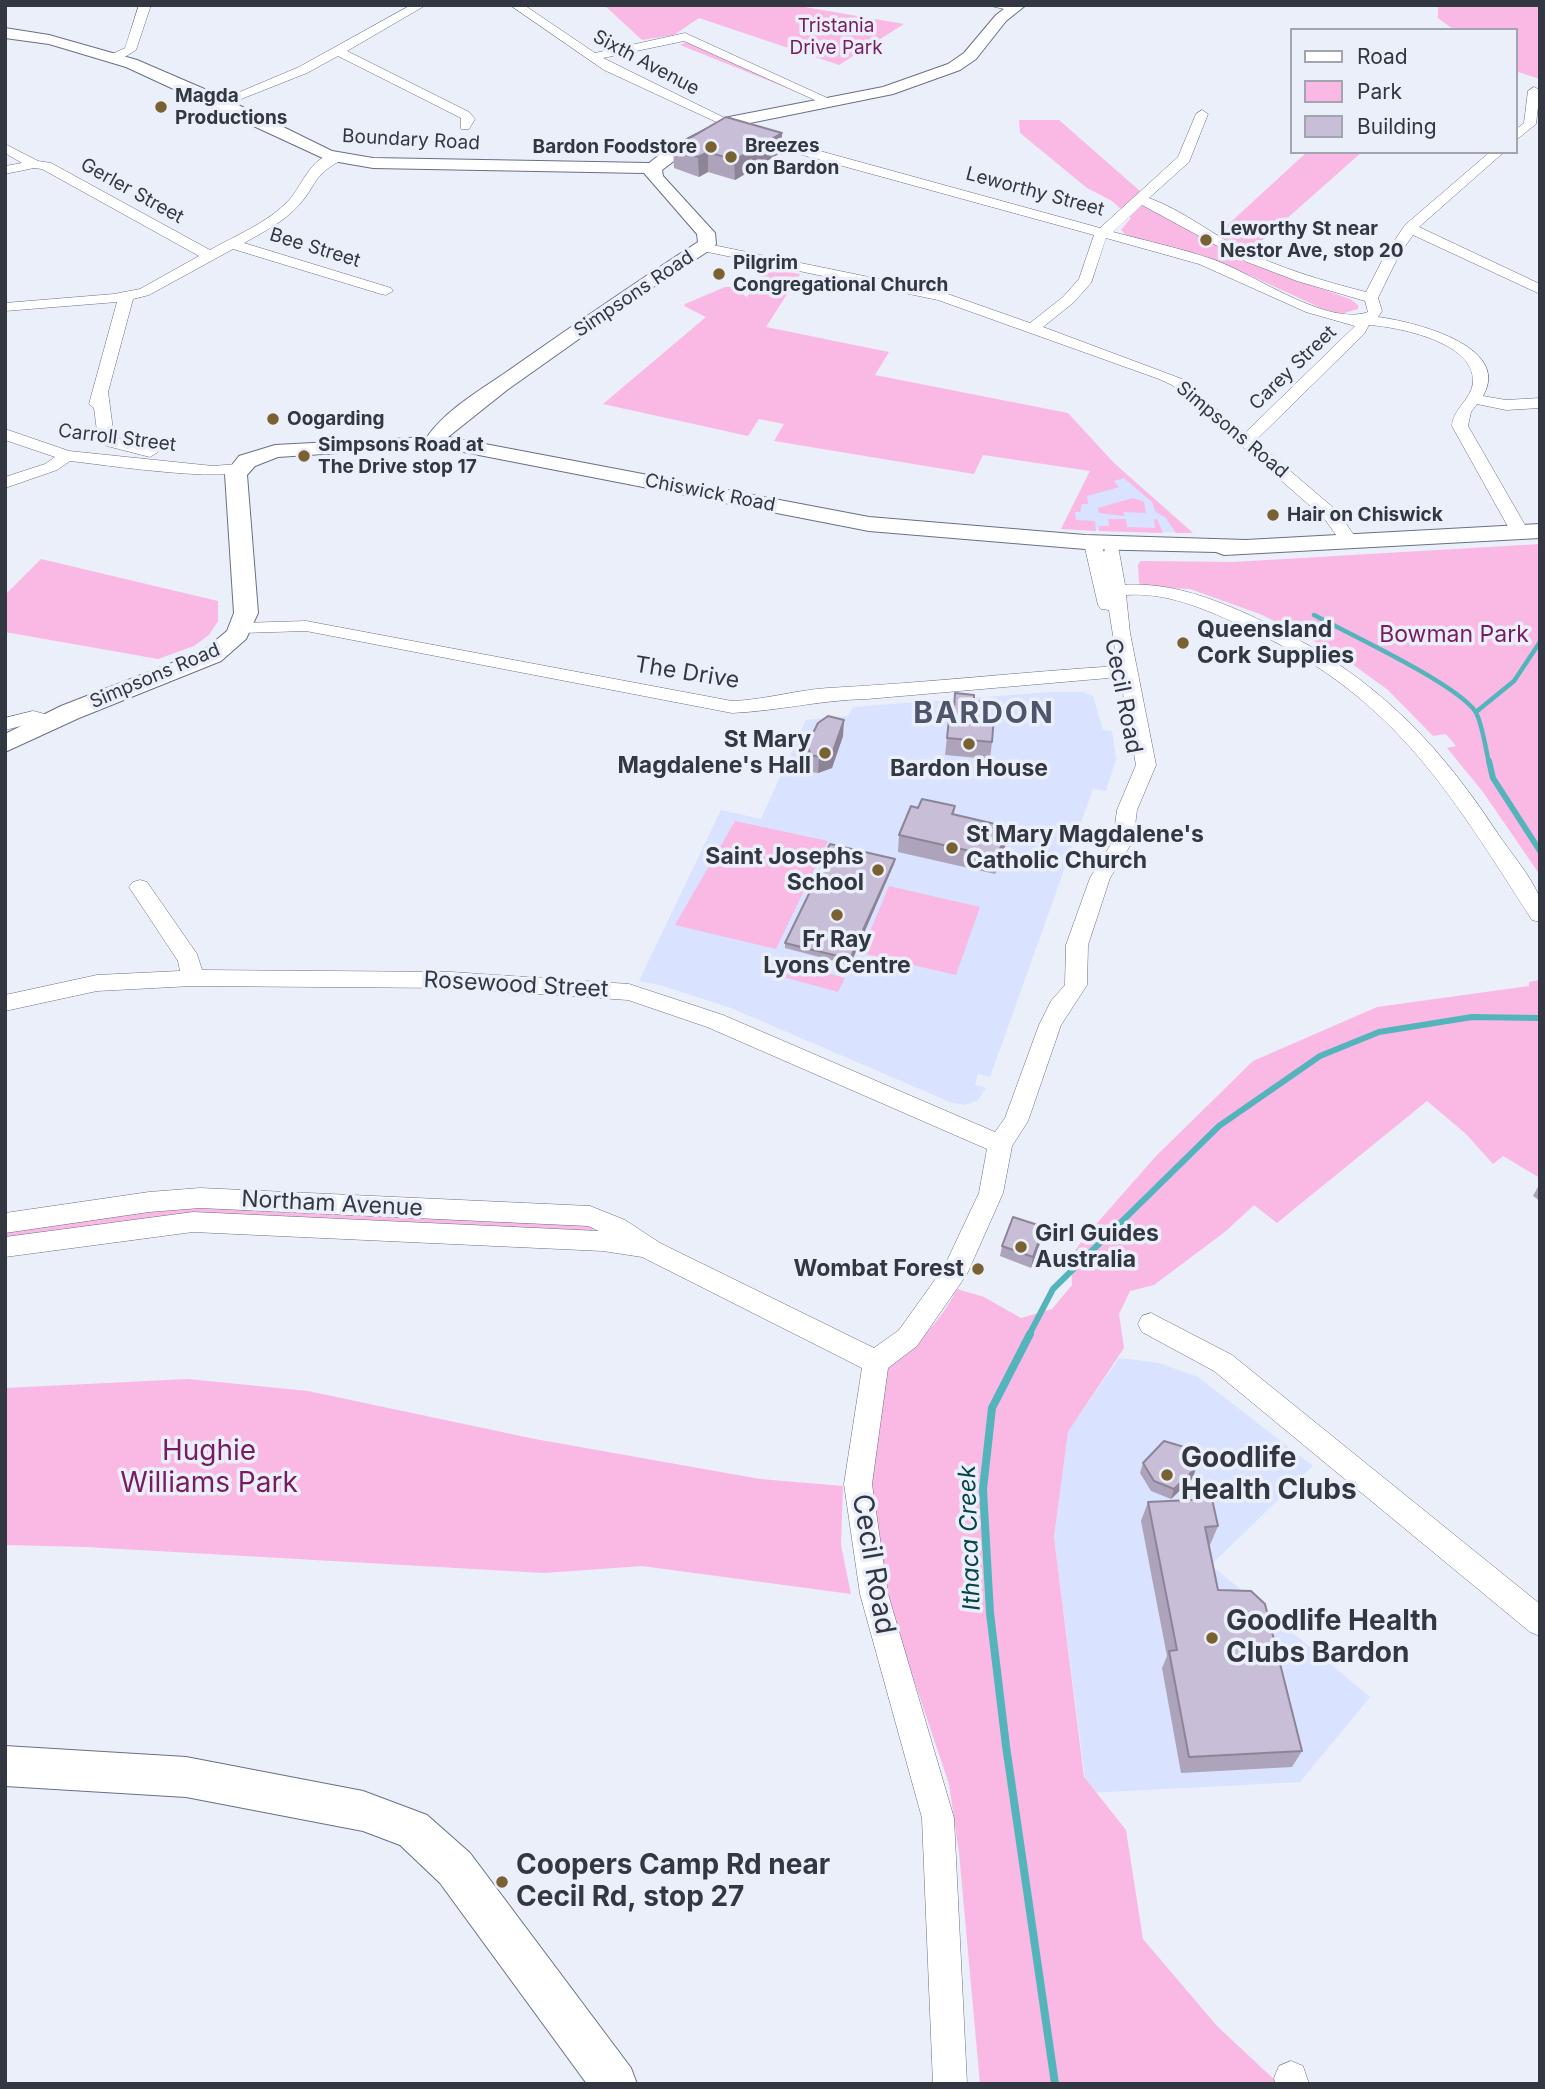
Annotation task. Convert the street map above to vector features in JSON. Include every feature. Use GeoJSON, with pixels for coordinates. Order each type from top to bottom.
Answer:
{"type":"FeatureCollection","features":[{"type":"Feature","properties":{"kind":"main road"},"geometry":{"type":"LineString","coordinates":[[703,247],[709,237],[657,180],[653,175],[653,168],[672,154],[724,125],[887,91],[954,67],[970,56],[1001,18],[1016,7]]}},
{"type":"Feature","properties":{"kind":"main road","name":"Boundary Road"},"geometry":{"type":"LineString","coordinates":[[5,33],[62,40],[170,77],[335,158],[373,163],[653,168]]}},
{"type":"Feature","properties":{"kind":"main road","name":"Simpsons Road"},"geometry":{"type":"LineString","coordinates":[[435,442],[444,428],[500,386],[634,291],[703,247]]}},
{"type":"Feature","properties":{"kind":"main road"},"geometry":{"type":"LineString","coordinates":[[238,469],[255,456],[279,450],[435,442]]}},
{"type":"Feature","properties":{"kind":"main road","name":"Chiswick Road"},"geometry":{"type":"LineString","coordinates":[[435,442],[869,524],[1103,547],[1213,549],[1350,542]]}},
{"type":"Feature","properties":{"kind":"main road","name":"Simpsons Road"},"geometry":{"type":"LineString","coordinates":[[5,744],[40,719],[212,656],[233,640],[246,613],[235,483],[238,469]]}},
{"type":"Feature","properties":{"kind":"main road"},"geometry":{"type":"LineString","coordinates":[[1350,542],[1530,531]]}},
{"type":"Feature","properties":{"kind":"main road"},"geometry":{"type":"LineString","coordinates":[[5,1766],[186,1777],[363,1811],[413,1829],[455,1868],[614,2084]]}},
{"type":"Feature","properties":{"kind":"street"},"geometry":{"type":"LineString","coordinates":[[222,102],[303,71],[420,5]]}},
{"type":"Feature","properties":{"kind":"street","name":"Sixth Avenue"},"geometry":{"type":"LineString","coordinates":[[516,5],[608,67],[724,125]]}},
{"type":"Feature","properties":{"kind":"street"},"geometry":{"type":"LineString","coordinates":[[993,5],[1016,7]]}},
{"type":"Feature","properties":{"kind":"street"},"geometry":{"type":"LineString","coordinates":[[114,58],[130,50],[148,6]]}},
{"type":"Feature","properties":{"kind":"street"},"geometry":{"type":"LineString","coordinates":[[592,57],[685,37],[822,104]]}},
{"type":"Feature","properties":{"kind":"street"},"geometry":{"type":"LineString","coordinates":[[669,41],[822,104]]}},
{"type":"Feature","properties":{"kind":"street"},"geometry":{"type":"LineString","coordinates":[[338,51],[465,115],[469,119],[466,126]]}},
{"type":"Feature","properties":{"kind":"street"},"geometry":{"type":"LineString","coordinates":[[1517,135],[1530,124],[1534,91]]}},
{"type":"Feature","properties":{"kind":"street"},"geometry":{"type":"LineString","coordinates":[[1033,328],[1086,281],[1103,233],[1184,159],[1202,114]]}},
{"type":"Feature","properties":{"kind":"street","name":"Leworthy Street"},"geometry":{"type":"LineString","coordinates":[[724,125],[1225,268],[1332,317],[1391,323],[1442,339]]}},
{"type":"Feature","properties":{"kind":"street","name":"Gerler Street"},"geometry":{"type":"LineString","coordinates":[[5,148],[34,164],[46,166],[210,256]]}},
{"type":"Feature","properties":{"kind":"street"},"geometry":{"type":"LineString","coordinates":[[1360,320],[1377,313],[1371,305],[1371,298],[1392,255],[1410,228],[1496,154]]}},
{"type":"Feature","properties":{"kind":"street"},"geometry":{"type":"LineString","coordinates":[[5,307],[127,296],[158,285],[187,262],[210,256],[284,213],[295,202],[317,168],[335,158]]}},
{"type":"Feature","properties":{"kind":"street"},"geometry":{"type":"LineString","coordinates":[[5,170],[34,164]]}},
{"type":"Feature","properties":{"kind":"street","name":"Gerler Street"},"geometry":{"type":"LineString","coordinates":[[34,164],[33,170],[159,245]]}},
{"type":"Feature","properties":{"kind":"street"},"geometry":{"type":"LineString","coordinates":[[1142,200],[1166,208],[1243,255],[1371,298]]}},
{"type":"Feature","properties":{"kind":"street"},"geometry":{"type":"LineString","coordinates":[[1410,228],[1540,290]]}},
{"type":"Feature","properties":{"kind":"street","name":"Bee Street"},"geometry":{"type":"LineString","coordinates":[[233,244],[386,291]]}},
{"type":"Feature","properties":{"kind":"street","name":"Simpsons Road"},"geometry":{"type":"LineString","coordinates":[[703,247],[942,296],[1172,379],[1330,513],[1350,542]]}},
{"type":"Feature","properties":{"kind":"street"},"geometry":{"type":"LineString","coordinates":[[5,298],[158,285]]}},
{"type":"Feature","properties":{"kind":"street"},"geometry":{"type":"LineString","coordinates":[[96,411],[120,313],[127,296]]}},
{"type":"Feature","properties":{"kind":"street","name":"Leworthy Street"},"geometry":{"type":"LineString","coordinates":[[1332,317],[1347,318],[1377,313],[1415,322],[1470,357],[1477,368],[1481,386],[1461,414],[1460,426],[1530,531]]}},
{"type":"Feature","properties":{"kind":"street","name":"Carey Street"},"geometry":{"type":"LineString","coordinates":[[1246,441],[1360,330],[1360,320]]}},
{"type":"Feature","properties":{"kind":"street"},"geometry":{"type":"LineString","coordinates":[[100,391],[105,435],[109,441],[204,463]]}},
{"type":"Feature","properties":{"kind":"street"},"geometry":{"type":"LineString","coordinates":[[1473,399],[1503,404],[1540,403]]}},
{"type":"Feature","properties":{"kind":"street","name":"Carroll Street"},"geometry":{"type":"LineString","coordinates":[[5,434],[66,456],[213,471],[238,469]]}},
{"type":"Feature","properties":{"kind":"street"},"geometry":{"type":"LineString","coordinates":[[5,483],[47,469],[66,456]]}},
{"type":"Feature","properties":{"kind":"street","name":"Carroll Street"},"geometry":{"type":"LineString","coordinates":[[185,467],[204,463],[229,464],[238,469]]}},
{"type":"Feature","properties":{"kind":"street","name":"Cecil Road"},"geometry":{"type":"LineString","coordinates":[[950,2084],[943,1890],[937,1818],[874,1594],[858,1484],[876,1362],[908,1338],[954,1275],[991,1194],[1000,1144],[1016,1121],[1049,1025],[1076,985],[1077,945],[1100,878],[1124,841],[1127,810],[1136,784],[1146,768],[1144,742],[1136,724],[1137,710],[1123,671],[1114,595],[1103,547]]}},
{"type":"Feature","properties":{"kind":"street"},"geometry":{"type":"LineString","coordinates":[[1114,595],[1222,610],[1294,644],[1356,685],[1427,751],[1471,807],[1540,915]]}},
{"type":"Feature","properties":{"kind":"street","name":"The Drive"},"geometry":{"type":"LineString","coordinates":[[241,628],[306,626],[732,707],[755,706],[825,694],[867,693],[1123,671]]}},
{"type":"Feature","properties":{"kind":"street"},"geometry":{"type":"LineString","coordinates":[[5,724],[40,719]]}},
{"type":"Feature","properties":{"kind":"street"},"geometry":{"type":"LineString","coordinates":[[5,730],[40,719]]}},
{"type":"Feature","properties":{"kind":"street"},"geometry":{"type":"LineString","coordinates":[[140,887],[189,960],[192,978]]}},
{"type":"Feature","properties":{"kind":"street","name":"Rosewood Street"},"geometry":{"type":"LineString","coordinates":[[5,1003],[97,983],[192,978],[451,980],[629,992],[715,1021],[1000,1144]]}},
{"type":"Feature","properties":{"kind":"street","name":"Northam Avenue"},"geometry":{"type":"LineString","coordinates":[[5,1223],[170,1199],[215,1198],[590,1216],[616,1227],[651,1250],[876,1362]]}},
{"type":"Feature","properties":{"kind":"street","name":"Northam Avenue"},"geometry":{"type":"LineString","coordinates":[[5,1247],[157,1224],[193,1222],[603,1241],[651,1250]]}},
{"type":"Feature","properties":{"kind":"street"},"geometry":{"type":"LineString","coordinates":[[1151,1324],[1223,1363],[1540,1622]]}},
{"type":"Feature","properties":{"kind":"shaded area"},"geometry":{"type":"Polygon","coordinates":[[[1115,464],[1193,533],[1061,529],[1090,471],[1115,464]]]}},
{"type":"Feature","properties":{"kind":"shaded area","name":"Saint Josephs School"},"geometry":{"type":"Polygon","coordinates":[[[1083,692],[1093,696],[1103,730],[1112,731],[1116,759],[1106,791],[1093,789],[990,1077],[978,1074],[975,1085],[986,1088],[977,1101],[964,1105],[950,1102],[731,1008],[639,981],[721,810],[761,819],[806,720],[848,716],[853,707],[1083,692]]]}},
{"type":"Feature","properties":{"kind":"shaded area"},"geometry":{"type":"Polygon","coordinates":[[[1119,1358],[1159,1363],[1198,1377],[1313,1466],[1211,1565],[1370,1697],[1300,1782],[1087,1793],[1054,1537],[1068,1432],[1119,1358]]]}},
{"type":"Feature","properties":{"kind":"green space","name":"Tristania Drive Park"},"geometry":{"type":"Polygon","coordinates":[[[604,5],[793,5],[904,24],[839,65],[699,18],[674,35],[642,40],[604,5]]]}},
{"type":"Feature","properties":{"kind":"green space"},"geometry":{"type":"Polygon","coordinates":[[[1438,5],[1540,5],[1540,79],[1517,72],[1517,28],[1451,28],[1438,18],[1438,5]]]}},
{"type":"Feature","properties":{"kind":"green space"},"geometry":{"type":"Polygon","coordinates":[[[691,40],[812,98],[680,45],[691,40]]]}},
{"type":"Feature","properties":{"kind":"green space"},"geometry":{"type":"Polygon","coordinates":[[[1019,120],[1059,120],[1164,212],[1209,242],[1305,154],[1360,154],[1240,260],[1350,299],[1358,305],[1358,309],[1341,314],[1323,309],[1236,269],[1126,235],[1121,230],[1131,218],[1112,201],[1087,188],[1020,133],[1019,120]]]}},
{"type":"Feature","properties":{"kind":"green space"},"geometry":{"type":"Polygon","coordinates":[[[766,267],[800,274],[766,327],[889,352],[875,375],[1068,413],[1115,464],[1193,533],[1176,533],[1166,518],[1156,512],[1152,502],[1124,478],[1114,481],[1119,487],[1087,496],[1088,504],[1082,504],[1080,512],[1075,512],[1076,520],[1095,521],[1096,531],[1061,529],[1090,471],[983,455],[974,474],[774,441],[784,424],[759,419],[748,436],[603,404],[706,317],[684,306],[685,304],[725,287],[732,287],[747,297],[766,267]]]}},
{"type":"Feature","properties":{"kind":"green space"},"geometry":{"type":"Polygon","coordinates":[[[1133,498],[1144,502],[1146,513],[1124,512],[1124,516],[1099,513],[1098,508],[1133,498]]]}},
{"type":"Feature","properties":{"kind":"green space"},"geometry":{"type":"Polygon","coordinates":[[[1108,519],[1126,519],[1127,527],[1155,528],[1154,519],[1157,519],[1163,533],[1099,531],[1099,526],[1109,526],[1108,519]]]}},
{"type":"Feature","properties":{"kind":"green space","name":"Bowman Park"},"geometry":{"type":"Polygon","coordinates":[[[1540,544],[1540,875],[1483,792],[1447,748],[1456,746],[1446,734],[1433,736],[1388,690],[1348,661],[1260,614],[1190,589],[1145,587],[1139,583],[1138,564],[1141,561],[1233,562],[1540,544]]]}},
{"type":"Feature","properties":{"kind":"green space"},"geometry":{"type":"Polygon","coordinates":[[[41,559],[218,601],[218,621],[209,635],[194,646],[158,659],[5,632],[5,595],[41,559]]]}},
{"type":"Feature","properties":{"kind":"green space"},"geometry":{"type":"Polygon","coordinates":[[[735,821],[828,841],[776,949],[675,925],[735,821]]]}},
{"type":"Feature","properties":{"kind":"green space"},"geometry":{"type":"Polygon","coordinates":[[[889,886],[980,907],[956,975],[861,953],[889,886]]]}},
{"type":"Feature","properties":{"kind":"green space"},"geometry":{"type":"Polygon","coordinates":[[[779,960],[845,978],[838,992],[772,974],[779,960]]]}},
{"type":"Feature","properties":{"kind":"green space"},"geometry":{"type":"Polygon","coordinates":[[[1540,980],[1540,1178],[1503,1156],[1493,1164],[1466,1134],[1427,1101],[1277,1223],[1254,1205],[1226,1231],[1154,1285],[1130,1291],[1119,1314],[1124,1348],[1068,1432],[1054,1537],[1084,1777],[1126,1830],[1143,1939],[1217,2026],[1279,2084],[980,2084],[959,1853],[949,1784],[885,1594],[869,1488],[882,1368],[925,1334],[942,1314],[957,1289],[984,1297],[1021,1318],[1052,1309],[1072,1285],[1071,1256],[1084,1238],[1156,1156],[1253,1061],[1377,1007],[1529,986],[1529,982],[1540,980]]]}},
{"type":"Feature","properties":{"kind":"green space"},"geometry":{"type":"Polygon","coordinates":[[[169,1206],[588,1223],[594,1228],[591,1232],[195,1215],[5,1240],[5,1230],[169,1206]]]}},
{"type":"Feature","properties":{"kind":"green space","name":"Hughie Williams Park"},"geometry":{"type":"Polygon","coordinates":[[[188,1379],[308,1391],[535,1439],[760,1479],[843,1486],[841,1545],[851,1594],[642,1566],[544,1573],[86,1547],[5,1545],[5,1388],[188,1379]]]}},
{"type":"Feature","properties":{"kind":"building"},"geometry":{"type":"Polygon","coordinates":[[[726,117],[782,133],[734,160],[708,152],[698,157],[673,148],[726,117]]]}},
{"type":"Feature","properties":{"kind":"building"},"geometry":{"type":"Polygon","coordinates":[[[955,693],[974,695],[974,701],[984,702],[984,716],[994,717],[992,742],[947,738],[955,693]]]}},
{"type":"Feature","properties":{"kind":"building"},"geometry":{"type":"Polygon","coordinates":[[[828,716],[844,720],[833,751],[819,757],[811,755],[807,745],[818,723],[828,716]]]}},
{"type":"Feature","properties":{"kind":"building"},"geometry":{"type":"Polygon","coordinates":[[[922,799],[955,806],[952,814],[1008,827],[997,857],[899,835],[911,806],[918,808],[922,799]]]}},
{"type":"Feature","properties":{"kind":"building","name":"Fr Ray Lyons Centre"},"geometry":{"type":"Polygon","coordinates":[[[830,844],[895,859],[850,959],[785,943],[823,865],[820,864],[830,844]]]}},
{"type":"Feature","properties":{"kind":"building","name":"Girl Guides Australia"},"geometry":{"type":"Polygon","coordinates":[[[1013,1217],[1044,1227],[1033,1257],[1002,1246],[1013,1217]]]}},
{"type":"Feature","properties":{"kind":"building","name":"Goodlife Health Clubs"},"geometry":{"type":"Polygon","coordinates":[[[1164,1441],[1184,1447],[1196,1468],[1174,1489],[1154,1481],[1143,1463],[1164,1441]]]}},
{"type":"Feature","properties":{"kind":"building","name":"Goodlife Health Clubs Bardon"},"geometry":{"type":"Polygon","coordinates":[[[1212,1499],[1218,1526],[1205,1527],[1218,1590],[1251,1591],[1265,1604],[1302,1751],[1189,1757],[1169,1651],[1177,1650],[1148,1502],[1212,1499]]]}},
{"type":"Feature","properties":{"kind":"waterway"},"geometry":{"type":"LineString","coordinates":[[1314,615],[1424,673],[1464,700],[1477,716],[1489,763]]}},
{"type":"Feature","properties":{"kind":"waterway"},"geometry":{"type":"LineString","coordinates":[[1476,712],[1514,681],[1540,642]]}},
{"type":"Feature","properties":{"kind":"waterway"},"geometry":{"type":"LineString","coordinates":[[1489,761],[1493,778],[1540,851]]}},
{"type":"Feature","properties":{"kind":"waterway","name":"Ithaca Creek"},"geometry":{"type":"LineString","coordinates":[[1029,1335],[1053,1289],[1219,1126],[1320,1056],[1379,1032],[1472,1017],[1540,1018]]}},
{"type":"Feature","properties":{"kind":"waterway","name":"Ithaca Creek"},"geometry":{"type":"LineString","coordinates":[[1030,1334],[992,1408],[983,1489],[990,1613],[1006,1746],[1055,2084]]}},
{"type":"Feature","properties":{"kind":"place","name":"Magda Productions"},"geometry":{"type":"Point","coordinates":[161,107]}},
{"type":"Feature","properties":{"kind":"place","name":"Bardon Foodstore"},"geometry":{"type":"Point","coordinates":[711,147]}},
{"type":"Feature","properties":{"kind":"place","name":"Breezes on Bardon"},"geometry":{"type":"Point","coordinates":[731,157]}},
{"type":"Feature","properties":{"kind":"place","name":"Leworthy St near Nestor Ave, stop 20"},"geometry":{"type":"Point","coordinates":[1206,240]}},
{"type":"Feature","properties":{"kind":"place","name":"Pilgrim Congregational Church"},"geometry":{"type":"Point","coordinates":[719,274]}},
{"type":"Feature","properties":{"kind":"place","name":"Oogarding"},"geometry":{"type":"Point","coordinates":[273,419]}},
{"type":"Feature","properties":{"kind":"place","name":"Simpsons Road at The Drive stop 17"},"geometry":{"type":"Point","coordinates":[304,456]}},
{"type":"Feature","properties":{"kind":"place","name":"Hair on Chiswick"},"geometry":{"type":"Point","coordinates":[1273,515]}},
{"type":"Feature","properties":{"kind":"place","name":"Queensland Cork Supplies"},"geometry":{"type":"Point","coordinates":[1183,643]}},
{"type":"Feature","properties":{"kind":"place","name":"Bardon House"},"geometry":{"type":"Point","coordinates":[969,744]}},
{"type":"Feature","properties":{"kind":"place","name":"St Mary Magdalene's Hall"},"geometry":{"type":"Point","coordinates":[825,753]}},
{"type":"Feature","properties":{"kind":"place","name":"St Mary Magdalene's Catholic Church"},"geometry":{"type":"Point","coordinates":[952,848]}},
{"type":"Feature","properties":{"kind":"place","name":"Saint Josephs School"},"geometry":{"type":"Point","coordinates":[878,870]}},
{"type":"Feature","properties":{"kind":"place","name":"Fr Ray Lyons Centre"},"geometry":{"type":"Point","coordinates":[837,915]}},
{"type":"Feature","properties":{"kind":"place","name":"Girl Guides Australia"},"geometry":{"type":"Point","coordinates":[1021,1247]}},
{"type":"Feature","properties":{"kind":"place","name":"Wombat Forest"},"geometry":{"type":"Point","coordinates":[978,1269]}},
{"type":"Feature","properties":{"kind":"place","name":"Goodlife Health Clubs"},"geometry":{"type":"Point","coordinates":[1167,1475]}},
{"type":"Feature","properties":{"kind":"place","name":"Goodlife Health Clubs Bardon"},"geometry":{"type":"Point","coordinates":[1212,1638]}},
{"type":"Feature","properties":{"kind":"place","name":"Coopers Camp Rd near Cecil Rd, stop 27"},"geometry":{"type":"Point","coordinates":[502,1882]}},
{"type":"Feature","properties":{"kind":"district","name":"BARDON"},"geometry":{"type":"Point","coordinates":[984,714]}}]}
